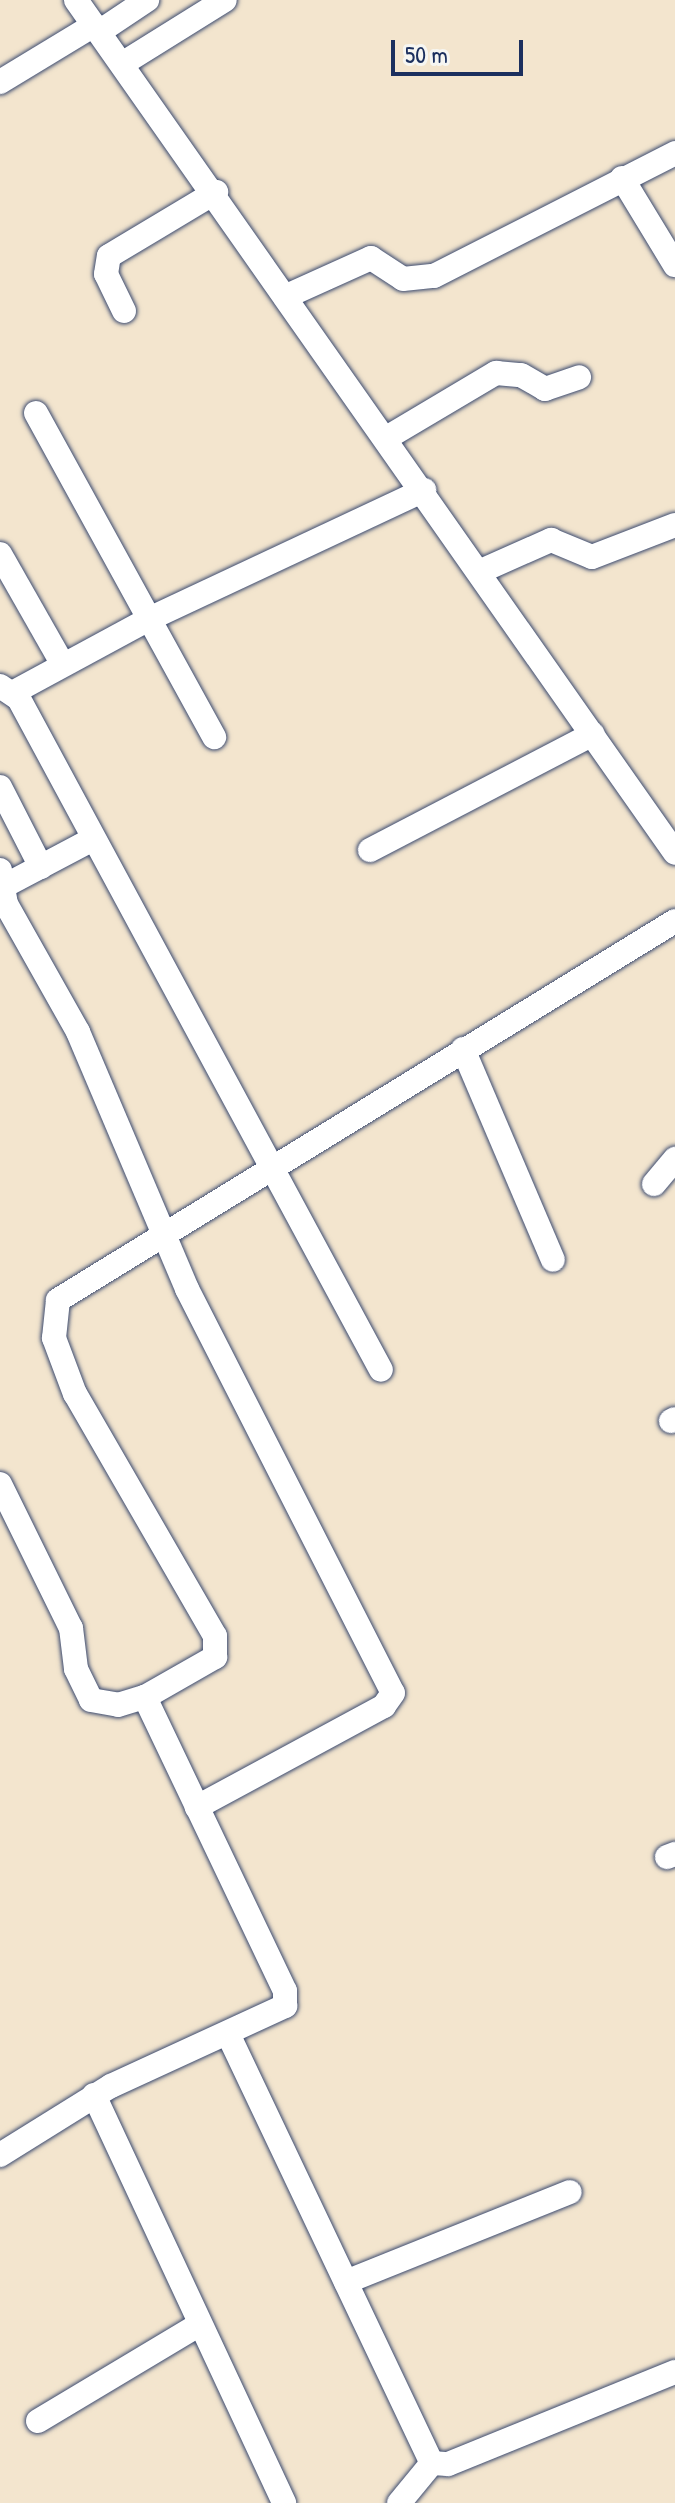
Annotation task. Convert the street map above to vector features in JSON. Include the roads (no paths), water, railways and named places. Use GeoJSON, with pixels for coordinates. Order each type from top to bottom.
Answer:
{"type":"FeatureCollection","features":[{"type":"Feature","properties":{"kind":"street"},"geometry":{"type":"LineString","coordinates":[[76,0],[216,192],[593,734],[671,839]]}},
{"type":"Feature","properties":{"kind":"street"},"geometry":{"type":"LineString","coordinates":[[0,82],[147,0]]}},
{"type":"Feature","properties":{"kind":"street"},"geometry":{"type":"LineString","coordinates":[[122,64],[225,0]]}},
{"type":"Feature","properties":{"kind":"street"},"geometry":{"type":"LineString","coordinates":[[289,295],[371,258],[403,279],[434,276],[675,153]]}},
{"type":"Feature","properties":{"kind":"street"},"geometry":{"type":"LineString","coordinates":[[622,178],[675,265]]}},
{"type":"Feature","properties":{"kind":"street"},"geometry":{"type":"LineString","coordinates":[[124,311],[106,274],[109,256],[216,192]]}},
{"type":"Feature","properties":{"kind":"street"},"geometry":{"type":"LineString","coordinates":[[388,437],[496,373],[521,375],[545,389],[579,377]]}},
{"type":"Feature","properties":{"kind":"street"},"geometry":{"type":"LineString","coordinates":[[36,413],[214,737]]}},
{"type":"Feature","properties":{"kind":"street"},"geometry":{"type":"LineString","coordinates":[[381,1370],[331,1268],[268,1170],[93,839],[7,689],[424,490]]}},
{"type":"Feature","properties":{"kind":"street"},"geometry":{"type":"LineString","coordinates":[[481,571],[551,540],[592,557],[675,525]]}},
{"type":"Feature","properties":{"kind":"street"},"geometry":{"type":"LineString","coordinates":[[0,554],[62,663]]}},
{"type":"Feature","properties":{"kind":"street"},"geometry":{"type":"LineString","coordinates":[[370,850],[593,734]]}},
{"type":"Feature","properties":{"kind":"street"},"geometry":{"type":"LineString","coordinates":[[0,787],[41,867]]}},
{"type":"Feature","properties":{"kind":"street"},"geometry":{"type":"LineString","coordinates":[[93,839],[41,867],[4,877],[6,904],[78,1032],[167,1232],[187,1289],[393,1693],[384,1706],[197,1807]]}},
{"type":"Feature","properties":{"kind":"street"},"geometry":{"type":"LineString","coordinates":[[0,1484],[71,1628],[86,1693],[101,1706],[145,1697],[215,1657],[215,1636],[75,1394],[52,1320],[68,1290],[675,921]]}},
{"type":"Feature","properties":{"kind":"street"},"geometry":{"type":"LineString","coordinates":[[463,1049],[553,1260]]}},
{"type":"Feature","properties":{"kind":"street"},"geometry":{"type":"LineString","coordinates":[[654,1184],[675,1159]]}},
{"type":"Feature","properties":{"kind":"street"},"geometry":{"type":"LineString","coordinates":[[0,2155],[94,2095],[279,2012],[285,1991],[145,1697]]}},
{"type":"Feature","properties":{"kind":"street"},"geometry":{"type":"LineString","coordinates":[[229,2036],[432,2463]]}},
{"type":"Feature","properties":{"kind":"street"},"geometry":{"type":"LineString","coordinates":[[94,2095],[197,2326],[284,2503]]}},
{"type":"Feature","properties":{"kind":"street"},"geometry":{"type":"LineString","coordinates":[[346,2282],[570,2192]]}},
{"type":"Feature","properties":{"kind":"street"},"geometry":{"type":"LineString","coordinates":[[38,2421],[197,2326]]}},
{"type":"Feature","properties":{"kind":"street"},"geometry":{"type":"LineString","coordinates":[[432,2463],[448,2464],[675,2372]]}},
{"type":"Feature","properties":{"kind":"street"},"geometry":{"type":"LineString","coordinates":[[399,2503],[432,2463]]}}]}
